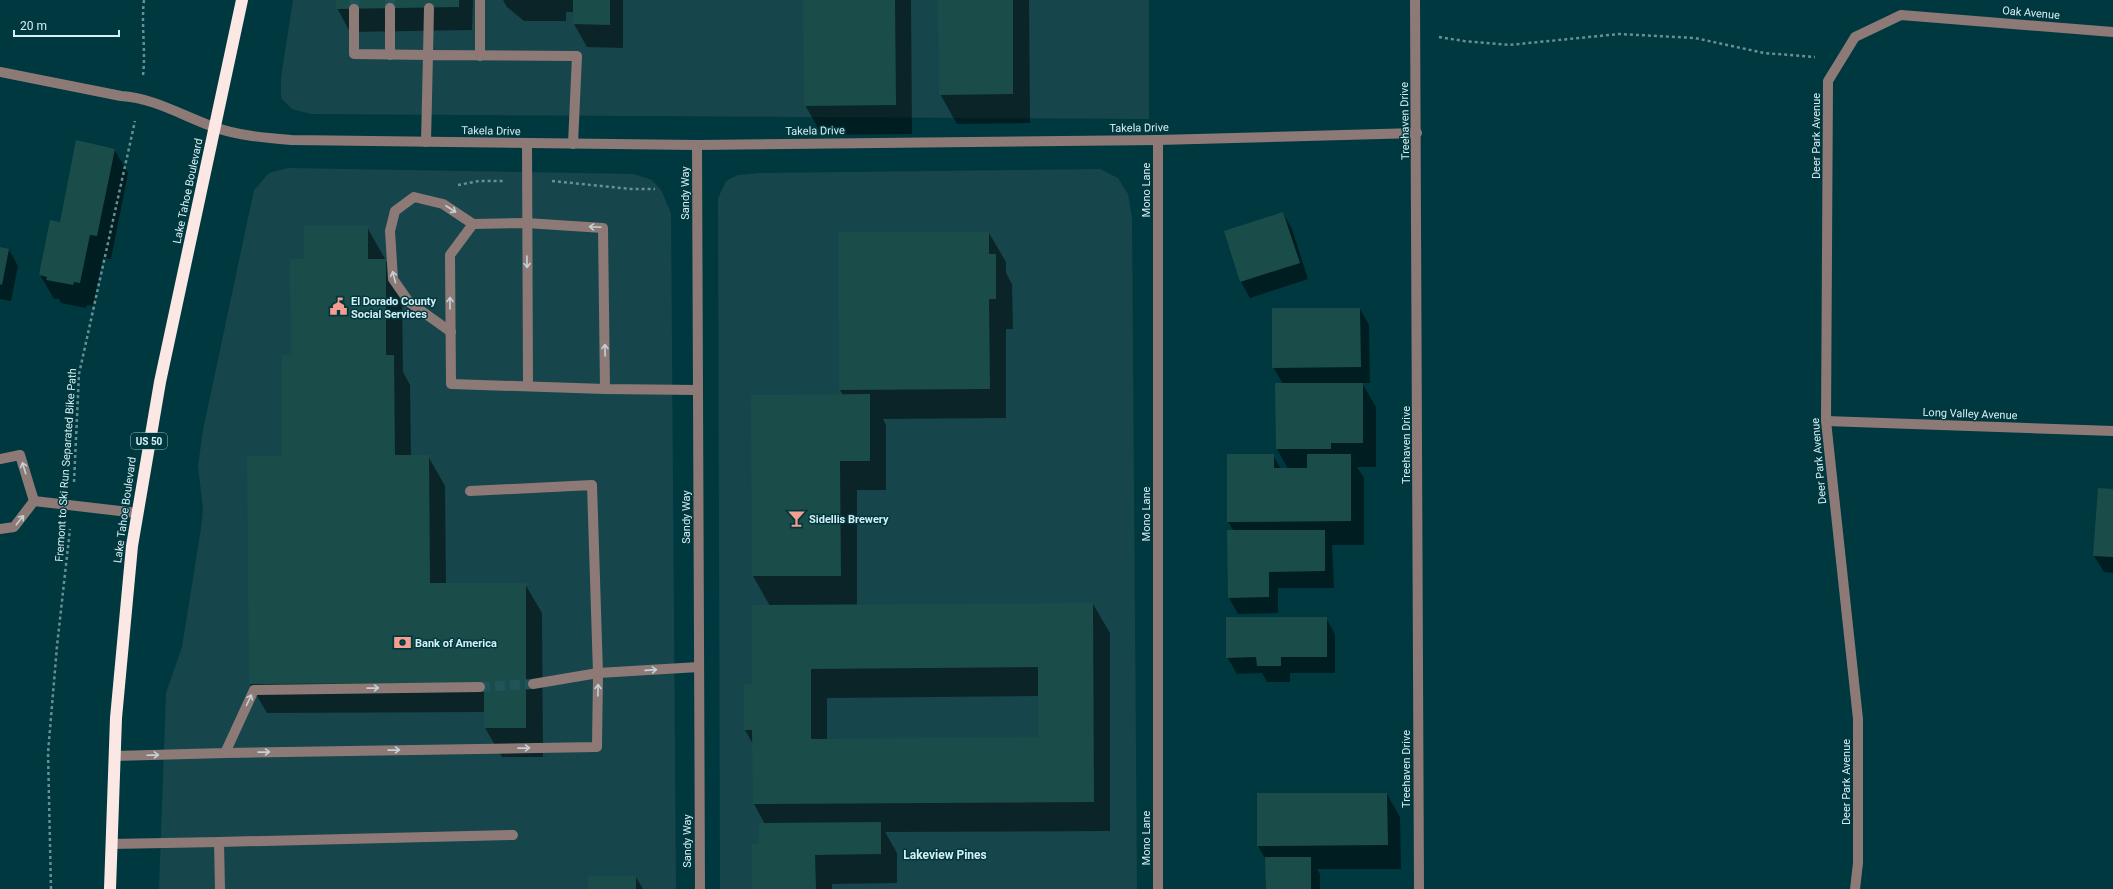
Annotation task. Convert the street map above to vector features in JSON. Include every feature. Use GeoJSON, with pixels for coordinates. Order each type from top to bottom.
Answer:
{"type":"FeatureCollection","features":[{"type":"Feature","properties":{"kind":"highway","name":"Lake Tahoe Boulevard"},"geometry":{"type":"LineString","coordinates":[[110,889],[114,756],[123,635],[137,513],[160,382],[242,0]]}},
{"type":"Feature","properties":{"kind":"street"},"geometry":{"type":"LineString","coordinates":[[480,0],[480,56]]}},
{"type":"Feature","properties":{"kind":"street","name":"Treehaven Drive"},"geometry":{"type":"LineString","coordinates":[[1415,0],[1417,133],[1419,889]]}},
{"type":"Feature","properties":{"kind":"street"},"geometry":{"type":"LineString","coordinates":[[390,8],[390,55]]}},
{"type":"Feature","properties":{"kind":"street"},"geometry":{"type":"LineString","coordinates":[[426,142],[429,8]]}},
{"type":"Feature","properties":{"kind":"street"},"geometry":{"type":"LineString","coordinates":[[354,9],[354,54],[577,56],[573,144]]}},
{"type":"Feature","properties":{"kind":"street","name":"Oak Avenue"},"geometry":{"type":"LineString","coordinates":[[1855,37],[1901,15],[2113,32]]}},
{"type":"Feature","properties":{"kind":"street","name":"Deer Park Avenue"},"geometry":{"type":"LineString","coordinates":[[1855,37],[1828,81],[1826,421],[1858,719],[1858,863],[1855,889]]}},
{"type":"Feature","properties":{"kind":"street","name":"Takela Drive"},"geometry":{"type":"LineString","coordinates":[[0,72],[121,96],[140,97],[215,127],[247,135],[292,140],[697,145],[1158,140],[1417,133]]}},
{"type":"Feature","properties":{"kind":"street","name":"Mono Lane"},"geometry":{"type":"LineString","coordinates":[[1158,140],[1158,889]]}},
{"type":"Feature","properties":{"kind":"street"},"geometry":{"type":"LineString","coordinates":[[527,143],[526,223],[528,386]]}},
{"type":"Feature","properties":{"kind":"street","name":"Sandy Way"},"geometry":{"type":"LineString","coordinates":[[697,145],[700,889]]}},
{"type":"Feature","properties":{"kind":"street"},"geometry":{"type":"LineString","coordinates":[[451,332],[409,302],[393,279],[390,232],[395,211],[414,197],[443,204],[473,224],[526,223],[603,228],[605,389]]}},
{"type":"Feature","properties":{"kind":"street"},"geometry":{"type":"LineString","coordinates":[[473,224],[450,255],[451,384],[605,389],[697,390]]}},
{"type":"Feature","properties":{"kind":"street","name":"Long Valley Avenue"},"geometry":{"type":"LineString","coordinates":[[1826,421],[2113,431]]}},
{"type":"Feature","properties":{"kind":"street"},"geometry":{"type":"LineString","coordinates":[[0,459],[20,455],[34,501]]}},
{"type":"Feature","properties":{"kind":"street"},"geometry":{"type":"LineString","coordinates":[[114,756],[597,747],[598,673],[592,485],[470,491]]}},
{"type":"Feature","properties":{"kind":"street"},"geometry":{"type":"LineString","coordinates":[[34,501],[72,507],[137,513]]}},
{"type":"Feature","properties":{"kind":"street"},"geometry":{"type":"LineString","coordinates":[[0,529],[14,527],[34,501]]}},
{"type":"Feature","properties":{"kind":"street"},"geometry":{"type":"LineString","coordinates":[[534,684],[598,673],[699,667]]}},
{"type":"Feature","properties":{"kind":"street"},"geometry":{"type":"LineString","coordinates":[[225,753],[254,690],[480,687]]}},
{"type":"Feature","properties":{"kind":"street"},"geometry":{"type":"LineString","coordinates":[[111,844],[513,835]]}},
{"type":"Feature","properties":{"kind":"street"},"geometry":{"type":"LineString","coordinates":[[219,842],[220,889]]}},
{"type":"Feature","properties":{"kind":"path","name":"Fremont to Ski Run Separated Bike Path"},"geometry":{"type":"LineString","coordinates":[[51,889],[48,753],[57,646],[72,507],[79,374],[140,97],[145,56],[144,0]]}},
{"type":"Feature","properties":{"kind":"path"},"geometry":{"type":"LineString","coordinates":[[1415,33],[1464,41],[1509,45],[1619,34],[1695,38],[1764,53],[1841,60]]}},
{"type":"Feature","properties":{"kind":"shaded area"},"geometry":{"type":"Polygon","coordinates":[[[293,0],[1149,0],[1149,119],[311,114],[292,109],[281,98],[281,77],[293,0]]]}},
{"type":"Feature","properties":{"kind":"shaded area"},"geometry":{"type":"Polygon","coordinates":[[[288,168],[634,174],[652,180],[661,190],[671,213],[676,889],[159,889],[166,693],[182,647],[201,528],[203,509],[198,466],[203,430],[254,190],[269,173],[288,168]]]}},
{"type":"Feature","properties":{"kind":"shaded area"},"geometry":{"type":"Polygon","coordinates":[[[1100,169],[1118,178],[1128,194],[1132,218],[1137,889],[720,889],[718,198],[726,181],[738,175],[759,173],[1100,169]]]}},
{"type":"Feature","properties":{"kind":"building"},"geometry":{"type":"Polygon","coordinates":[[[336,0],[459,0],[459,7],[336,9],[336,0]]]}},
{"type":"Feature","properties":{"kind":"building"},"geometry":{"type":"Polygon","coordinates":[[[573,0],[610,0],[610,25],[573,24],[573,0]]]}},
{"type":"Feature","properties":{"kind":"building"},"geometry":{"type":"Polygon","coordinates":[[[803,0],[895,0],[896,105],[804,106],[803,0]]]}},
{"type":"Feature","properties":{"kind":"building"},"geometry":{"type":"Polygon","coordinates":[[[938,0],[1013,0],[1013,94],[939,95],[938,0]]]}},
{"type":"Feature","properties":{"kind":"building"},"geometry":{"type":"Polygon","coordinates":[[[76,140],[115,149],[97,236],[90,235],[80,283],[74,282],[73,285],[46,280],[47,277],[39,275],[50,220],[60,222],[76,140]]]}},
{"type":"Feature","properties":{"kind":"building"},"geometry":{"type":"Polygon","coordinates":[[[1283,212],[1300,263],[1240,282],[1224,231],[1283,212]]]}},
{"type":"Feature","properties":{"kind":"building"},"geometry":{"type":"Polygon","coordinates":[[[304,226],[368,226],[368,259],[386,259],[386,355],[394,355],[395,455],[429,455],[430,583],[526,583],[526,728],[484,728],[484,683],[249,684],[247,456],[282,456],[282,355],[291,355],[290,259],[304,259],[304,226]]]}},
{"type":"Feature","properties":{"kind":"building"},"geometry":{"type":"Polygon","coordinates":[[[838,232],[989,232],[989,254],[996,254],[996,299],[989,299],[990,389],[839,390],[838,232]]]}},
{"type":"Feature","properties":{"kind":"building"},"geometry":{"type":"Polygon","coordinates":[[[0,247],[9,249],[2,285],[0,284],[0,247]]]}},
{"type":"Feature","properties":{"kind":"building"},"geometry":{"type":"Polygon","coordinates":[[[1272,308],[1360,308],[1361,367],[1272,368],[1272,308]]]}},
{"type":"Feature","properties":{"kind":"building"},"geometry":{"type":"Polygon","coordinates":[[[1275,383],[1363,383],[1363,443],[1331,443],[1331,449],[1276,449],[1275,383]]]}},
{"type":"Feature","properties":{"kind":"building","name":"Sidellis Brewery"},"geometry":{"type":"Polygon","coordinates":[[[870,394],[870,461],[840,461],[841,576],[752,576],[751,395],[870,394]]]}},
{"type":"Feature","properties":{"kind":"building"},"geometry":{"type":"Polygon","coordinates":[[[1227,454],[1274,454],[1274,468],[1307,468],[1307,454],[1351,454],[1351,521],[1227,522],[1227,454]]]}},
{"type":"Feature","properties":{"kind":"building"},"geometry":{"type":"Polygon","coordinates":[[[2098,488],[2113,489],[2113,557],[2093,556],[2098,488]]]}},
{"type":"Feature","properties":{"kind":"building"},"geometry":{"type":"Polygon","coordinates":[[[1227,530],[1325,530],[1325,571],[1269,572],[1269,597],[1228,598],[1227,530]]]}},
{"type":"Feature","properties":{"kind":"building"},"geometry":{"type":"Polygon","coordinates":[[[1093,603],[1094,802],[753,804],[752,730],[744,730],[744,684],[752,684],[752,605],[1093,603]],[[1038,667],[811,669],[811,739],[1038,737],[1038,667]]]}},
{"type":"Feature","properties":{"kind":"building"},"geometry":{"type":"Polygon","coordinates":[[[1226,617],[1327,617],[1327,657],[1281,657],[1281,666],[1257,666],[1256,657],[1226,658],[1226,617]]]}},
{"type":"Feature","properties":{"kind":"building"},"geometry":{"type":"Polygon","coordinates":[[[1257,793],[1387,793],[1388,845],[1257,846],[1257,793]]]}},
{"type":"Feature","properties":{"kind":"building"},"geometry":{"type":"Polygon","coordinates":[[[881,822],[881,854],[815,855],[816,889],[752,889],[752,844],[759,844],[759,823],[881,822]]]}},
{"type":"Feature","properties":{"kind":"building"},"geometry":{"type":"Polygon","coordinates":[[[1265,857],[1311,857],[1311,889],[1266,889],[1265,857]]]}},
{"type":"Feature","properties":{"kind":"building"},"geometry":{"type":"Polygon","coordinates":[[[588,876],[636,876],[636,889],[588,889],[588,876]]]}},
{"type":"Feature","properties":{"kind":"tunnel"},"geometry":{"type":"LineString","coordinates":[[354,9],[355,0]]}},
{"type":"Feature","properties":{"kind":"tunnel"},"geometry":{"type":"LineString","coordinates":[[390,0],[390,8]]}},
{"type":"Feature","properties":{"kind":"tunnel"},"geometry":{"type":"LineString","coordinates":[[480,687],[533,684]]}},
{"type":"Feature","properties":{"kind":"place","name":"El Dorado County Social Services"},"geometry":{"type":"Point","coordinates":[338,307]}},
{"type":"Feature","properties":{"kind":"place","name":"Sidellis Brewery"},"geometry":{"type":"Point","coordinates":[796,519]}},
{"type":"Feature","properties":{"kind":"place","name":"Bank of America"},"geometry":{"type":"Point","coordinates":[402,643]}},
{"type":"Feature","properties":{"kind":"district","name":"Lakeview Pines"},"geometry":{"type":"Point","coordinates":[945,855]}}]}
